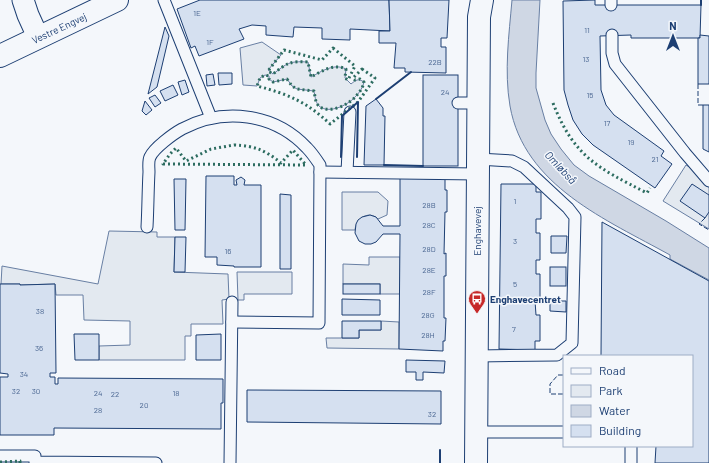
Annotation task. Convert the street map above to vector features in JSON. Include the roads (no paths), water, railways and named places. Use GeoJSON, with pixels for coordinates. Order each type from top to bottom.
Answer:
{"type":"FeatureCollection","features":[{"type":"Feature","properties":{"kind":"main road","name":"Vestre Engvej"},"geometry":{"type":"LineString","coordinates":[[0,56],[117,0]]}},
{"type":"Feature","properties":{"kind":"main road","name":"Enghavevej"},"geometry":{"type":"LineString","coordinates":[[476,463],[478,167],[468,103],[482,0]]}},
{"type":"Feature","properties":{"kind":"street"},"geometry":{"type":"LineString","coordinates":[[23,0],[38,37]]}},
{"type":"Feature","properties":{"kind":"lane"},"geometry":{"type":"LineString","coordinates":[[164,0],[211,118]]}},
{"type":"Feature","properties":{"kind":"lane"},"geometry":{"type":"LineString","coordinates":[[612,35],[612,53],[615,64],[685,153],[709,180]]}},
{"type":"Feature","properties":{"kind":"lane"},"geometry":{"type":"LineString","coordinates":[[347,172],[350,112]]}},
{"type":"Feature","properties":{"kind":"lane"},"geometry":{"type":"LineString","coordinates":[[147,227],[150,157],[162,144],[177,132],[194,123],[211,118],[236,115],[253,117],[273,124],[292,134],[308,148],[320,165],[319,323],[232,322]]}},
{"type":"Feature","properties":{"kind":"lane"},"geometry":{"type":"LineString","coordinates":[[320,172],[478,167],[512,161],[524,167],[568,208],[575,217],[572,344],[557,355],[477,356]]}},
{"type":"Feature","properties":{"kind":"lane"},"geometry":{"type":"LineString","coordinates":[[230,463],[232,302]]}},
{"type":"Feature","properties":{"kind":"lane"},"geometry":{"type":"LineString","coordinates":[[476,432],[563,432]]}},
{"type":"Feature","properties":{"kind":"lane"},"geometry":{"type":"LineString","coordinates":[[631,447],[631,463]]}},
{"type":"Feature","properties":{"kind":"lane"},"geometry":{"type":"LineString","coordinates":[[0,456],[35,456],[35,462],[156,463]]}},
{"type":"Feature","properties":{"kind":"water","name":"Omløbså"},"geometry":{"type":"Polygon","coordinates":[[[512,0],[540,0],[536,88],[545,120],[551,134],[561,149],[574,165],[589,176],[709,248],[709,280],[670,259],[670,255],[595,214],[550,179],[532,158],[518,134],[508,93],[508,53],[512,0]]]}},
{"type":"Feature","properties":{"kind":"place","name":"Enghavecentret"},"geometry":{"type":"Point","coordinates":[477,314]}}]}
